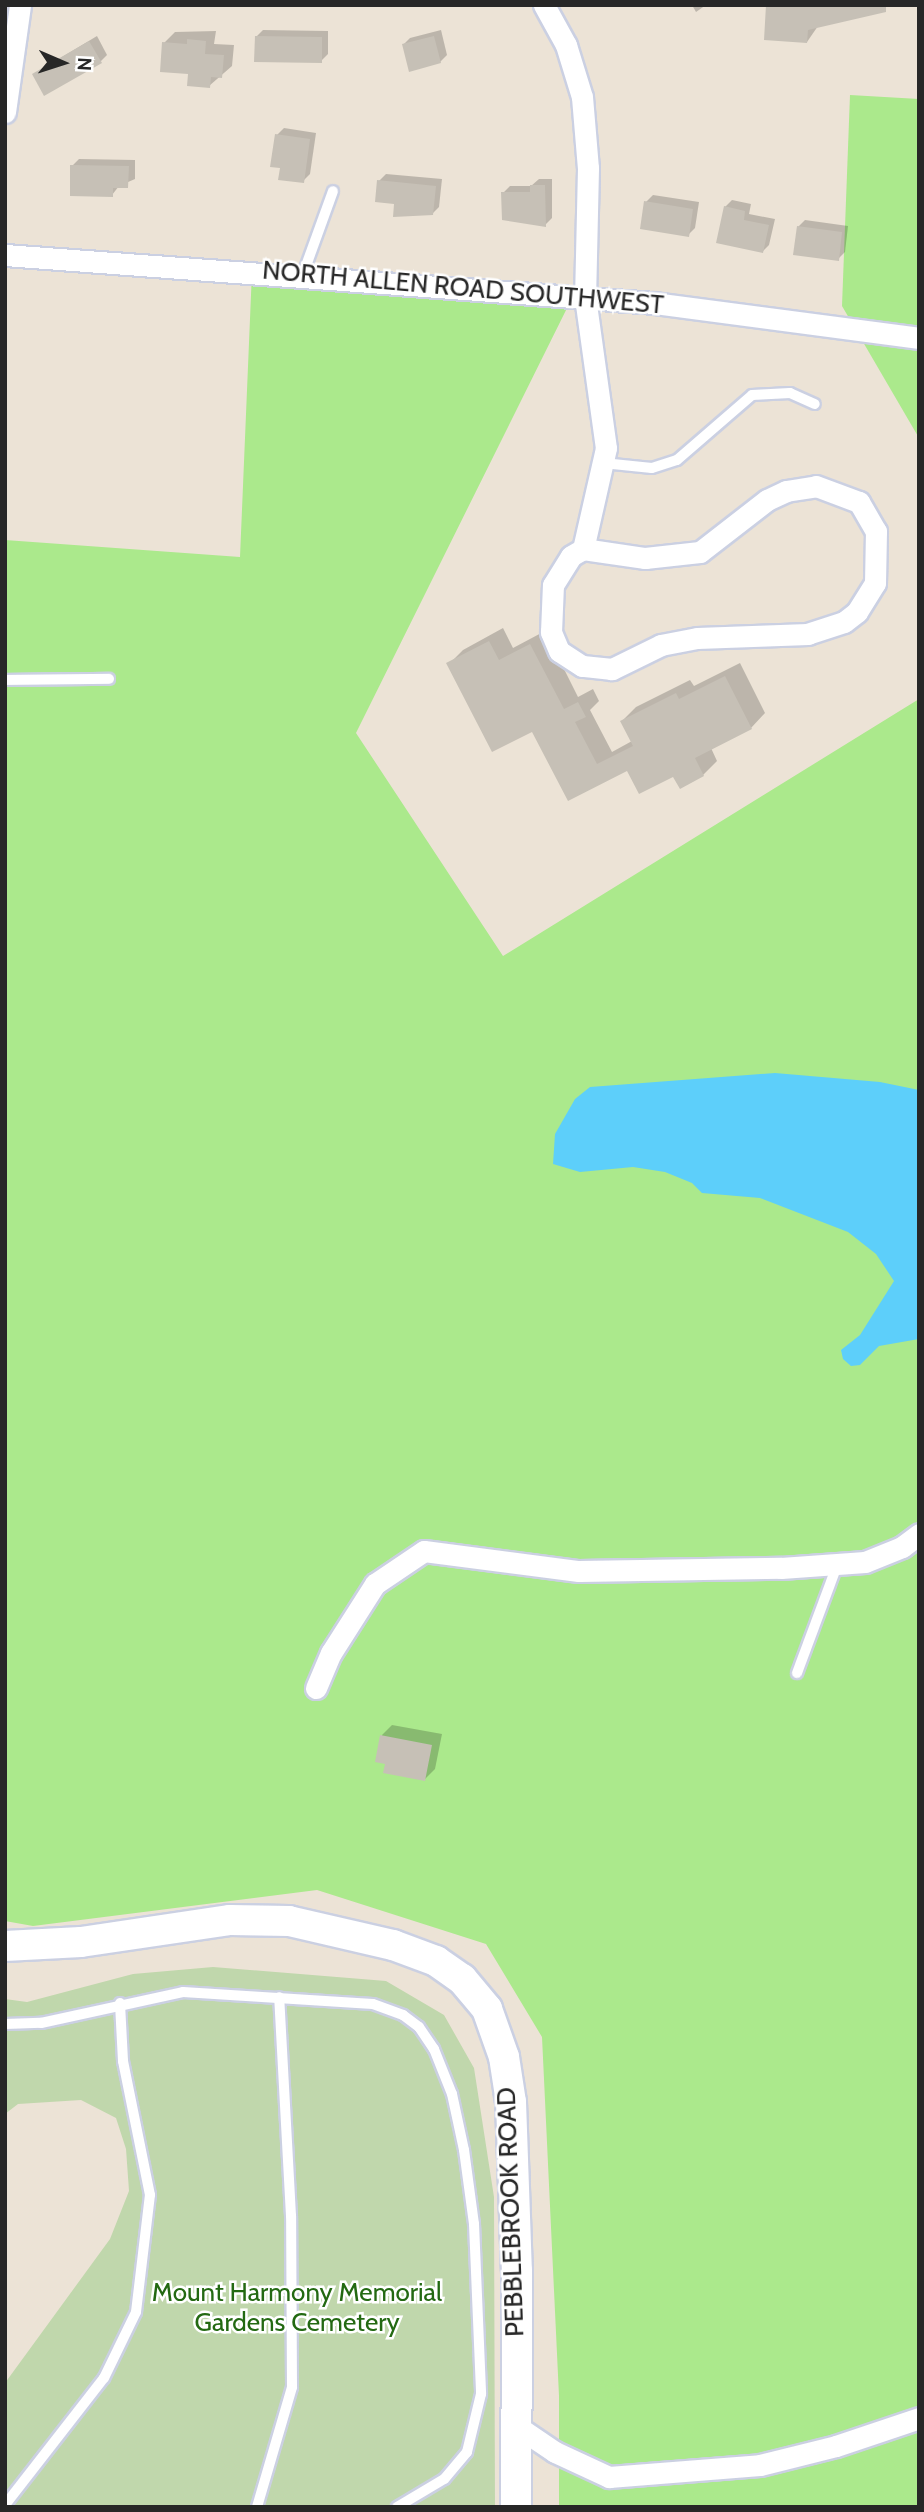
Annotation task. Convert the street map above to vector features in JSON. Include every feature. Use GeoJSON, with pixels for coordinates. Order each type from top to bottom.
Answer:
{"type":"FeatureCollection","features":[{"type":"Feature","properties":{"kind":"street"},"geometry":{"type":"LineString","coordinates":[[5,112],[20,5]]}},
{"type":"Feature","properties":{"kind":"street"},"geometry":{"type":"LineString","coordinates":[[544,5],[566,44],[582,97],[588,168],[585,297],[605,437],[603,463],[583,549],[571,556],[553,585],[551,632],[559,651],[596,669],[624,667],[662,645],[697,638],[824,631],[856,612],[877,575],[878,548],[869,512],[850,495],[816,486],[786,491],[766,500],[700,552],[645,558],[583,549]]}},
{"type":"Feature","properties":{"kind":"street","name":"NORTH ALLEN ROAD SOUTHWEST"},"geometry":{"type":"LineString","coordinates":[[5,255],[303,274],[585,297],[790,318],[919,338]]}},
{"type":"Feature","properties":{"kind":"street"},"geometry":{"type":"LineString","coordinates":[[316,1688],[331,1653],[375,1584],[424,1551],[579,1571],[838,1563],[882,1556],[919,1534]]}},
{"type":"Feature","properties":{"kind":"street","name":"PEBBLEBROOK ROAD"},"geometry":{"type":"LineString","coordinates":[[5,1947],[80,1942],[230,1920],[289,1921],[393,1945],[436,1961],[461,1979],[487,2010],[504,2057],[511,2102],[517,2272],[516,2507]]}},
{"type":"Feature","properties":{"kind":"street"},"geometry":{"type":"LineString","coordinates":[[516,2425],[555,2452],[609,2477],[760,2465],[836,2446],[919,2418]]}},
{"type":"Feature","properties":{"kind":"lane"},"geometry":{"type":"LineString","coordinates":[[303,274],[333,191]]}},
{"type":"Feature","properties":{"kind":"lane"},"geometry":{"type":"LineString","coordinates":[[603,463],[652,468],[677,460],[752,396],[766,392],[790,393],[815,404]]}},
{"type":"Feature","properties":{"kind":"lane"},"geometry":{"type":"LineString","coordinates":[[5,680],[109,679]]}},
{"type":"Feature","properties":{"kind":"lane"},"geometry":{"type":"LineString","coordinates":[[797,1673],[838,1563]]}},
{"type":"Feature","properties":{"kind":"lane"},"geometry":{"type":"LineString","coordinates":[[5,2024],[41,2023],[120,2003],[183,1992],[279,1997],[373,2004],[404,2015],[434,2049],[452,2094],[474,2224],[481,2394],[467,2452],[444,2479],[397,2507]]}},
{"type":"Feature","properties":{"kind":"lane"},"geometry":{"type":"LineString","coordinates":[[257,2507],[289,2408],[293,2355],[291,2216],[279,1997]]}},
{"type":"Feature","properties":{"kind":"lane"},"geometry":{"type":"LineString","coordinates":[[5,2505],[104,2378],[136,2312],[150,2195],[123,2061],[120,2003]]}},
{"type":"Feature","properties":{"kind":"green space"},"geometry":{"type":"Polygon","coordinates":[[[850,95],[919,99],[919,438],[842,306],[850,95]]]}},
{"type":"Feature","properties":{"kind":"green space"},"geometry":{"type":"Polygon","coordinates":[[[252,271],[577,288],[356,733],[503,956],[919,699],[919,2507],[559,2507],[559,2396],[542,2037],[486,1944],[317,1890],[33,1926],[5,1921],[5,540],[240,557],[252,271]]]}},
{"type":"Feature","properties":{"kind":"green space","name":"Mount Harmony Memorial Gardens Cemetery"},"geometry":{"type":"Polygon","coordinates":[[[213,1967],[386,1981],[444,2015],[474,2068],[494,2197],[495,2507],[5,2507],[5,2383],[110,2239],[129,2191],[126,2149],[116,2118],[81,2100],[18,2104],[5,2114],[5,1999],[27,2002],[133,1974],[213,1967]]]}},
{"type":"Feature","properties":{"kind":"water"},"geometry":{"type":"Polygon","coordinates":[[[775,1073],[880,1082],[919,1090],[919,1339],[879,1346],[860,1365],[851,1366],[843,1359],[841,1350],[860,1335],[894,1281],[876,1254],[848,1232],[760,1198],[702,1193],[692,1183],[665,1172],[633,1167],[580,1172],[553,1164],[555,1134],[575,1099],[590,1087],[775,1073]]]}},
{"type":"Feature","properties":{"kind":"building"},"geometry":{"type":"Polygon","coordinates":[[[766,5],[886,5],[886,12],[808,30],[807,43],[764,40],[766,5]]]}},
{"type":"Feature","properties":{"kind":"building"},"geometry":{"type":"Polygon","coordinates":[[[255,36],[322,37],[322,63],[254,62],[255,36]]]}},
{"type":"Feature","properties":{"kind":"building"},"geometry":{"type":"Polygon","coordinates":[[[434,36],[441,63],[409,72],[402,44],[434,36]]]}},
{"type":"Feature","properties":{"kind":"building"},"geometry":{"type":"Polygon","coordinates":[[[187,39],[206,41],[205,54],[224,55],[222,78],[211,77],[210,88],[187,86],[188,74],[160,72],[162,42],[187,44],[187,39]]]}},
{"type":"Feature","properties":{"kind":"building"},"geometry":{"type":"Polygon","coordinates":[[[89,41],[102,63],[44,96],[32,74],[89,41]]]}},
{"type":"Feature","properties":{"kind":"building"},"geometry":{"type":"Polygon","coordinates":[[[275,134],[310,139],[304,183],[278,180],[280,168],[270,167],[275,134]]]}},
{"type":"Feature","properties":{"kind":"building"},"geometry":{"type":"Polygon","coordinates":[[[70,165],[129,166],[128,188],[113,188],[113,197],[70,196],[70,165]]]}},
{"type":"Feature","properties":{"kind":"building"},"geometry":{"type":"Polygon","coordinates":[[[377,180],[436,186],[433,215],[393,217],[394,204],[375,202],[377,180]]]}},
{"type":"Feature","properties":{"kind":"building"},"geometry":{"type":"Polygon","coordinates":[[[530,185],[545,185],[546,227],[502,220],[501,192],[530,192],[530,185]]]}},
{"type":"Feature","properties":{"kind":"building"},"geometry":{"type":"Polygon","coordinates":[[[644,201],[693,209],[689,237],[640,229],[644,201]]]}},
{"type":"Feature","properties":{"kind":"building"},"geometry":{"type":"Polygon","coordinates":[[[724,206],[745,211],[744,220],[769,225],[763,253],[716,243],[724,206]]]}},
{"type":"Feature","properties":{"kind":"building"},"geometry":{"type":"Polygon","coordinates":[[[797,226],[842,232],[839,261],[793,255],[797,226]]]}},
{"type":"Feature","properties":{"kind":"building"},"geometry":{"type":"Polygon","coordinates":[[[489,641],[499,660],[530,644],[564,709],[578,702],[586,717],[575,722],[597,764],[633,746],[620,721],[676,693],[679,699],[725,676],[752,729],[695,758],[704,776],[680,789],[673,777],[639,794],[627,771],[568,801],[532,732],[492,752],[446,663],[489,641]]]}},
{"type":"Feature","properties":{"kind":"building"},"geometry":{"type":"Polygon","coordinates":[[[380,1735],[432,1745],[425,1781],[383,1773],[385,1764],[375,1762],[380,1735]]]}}]}
